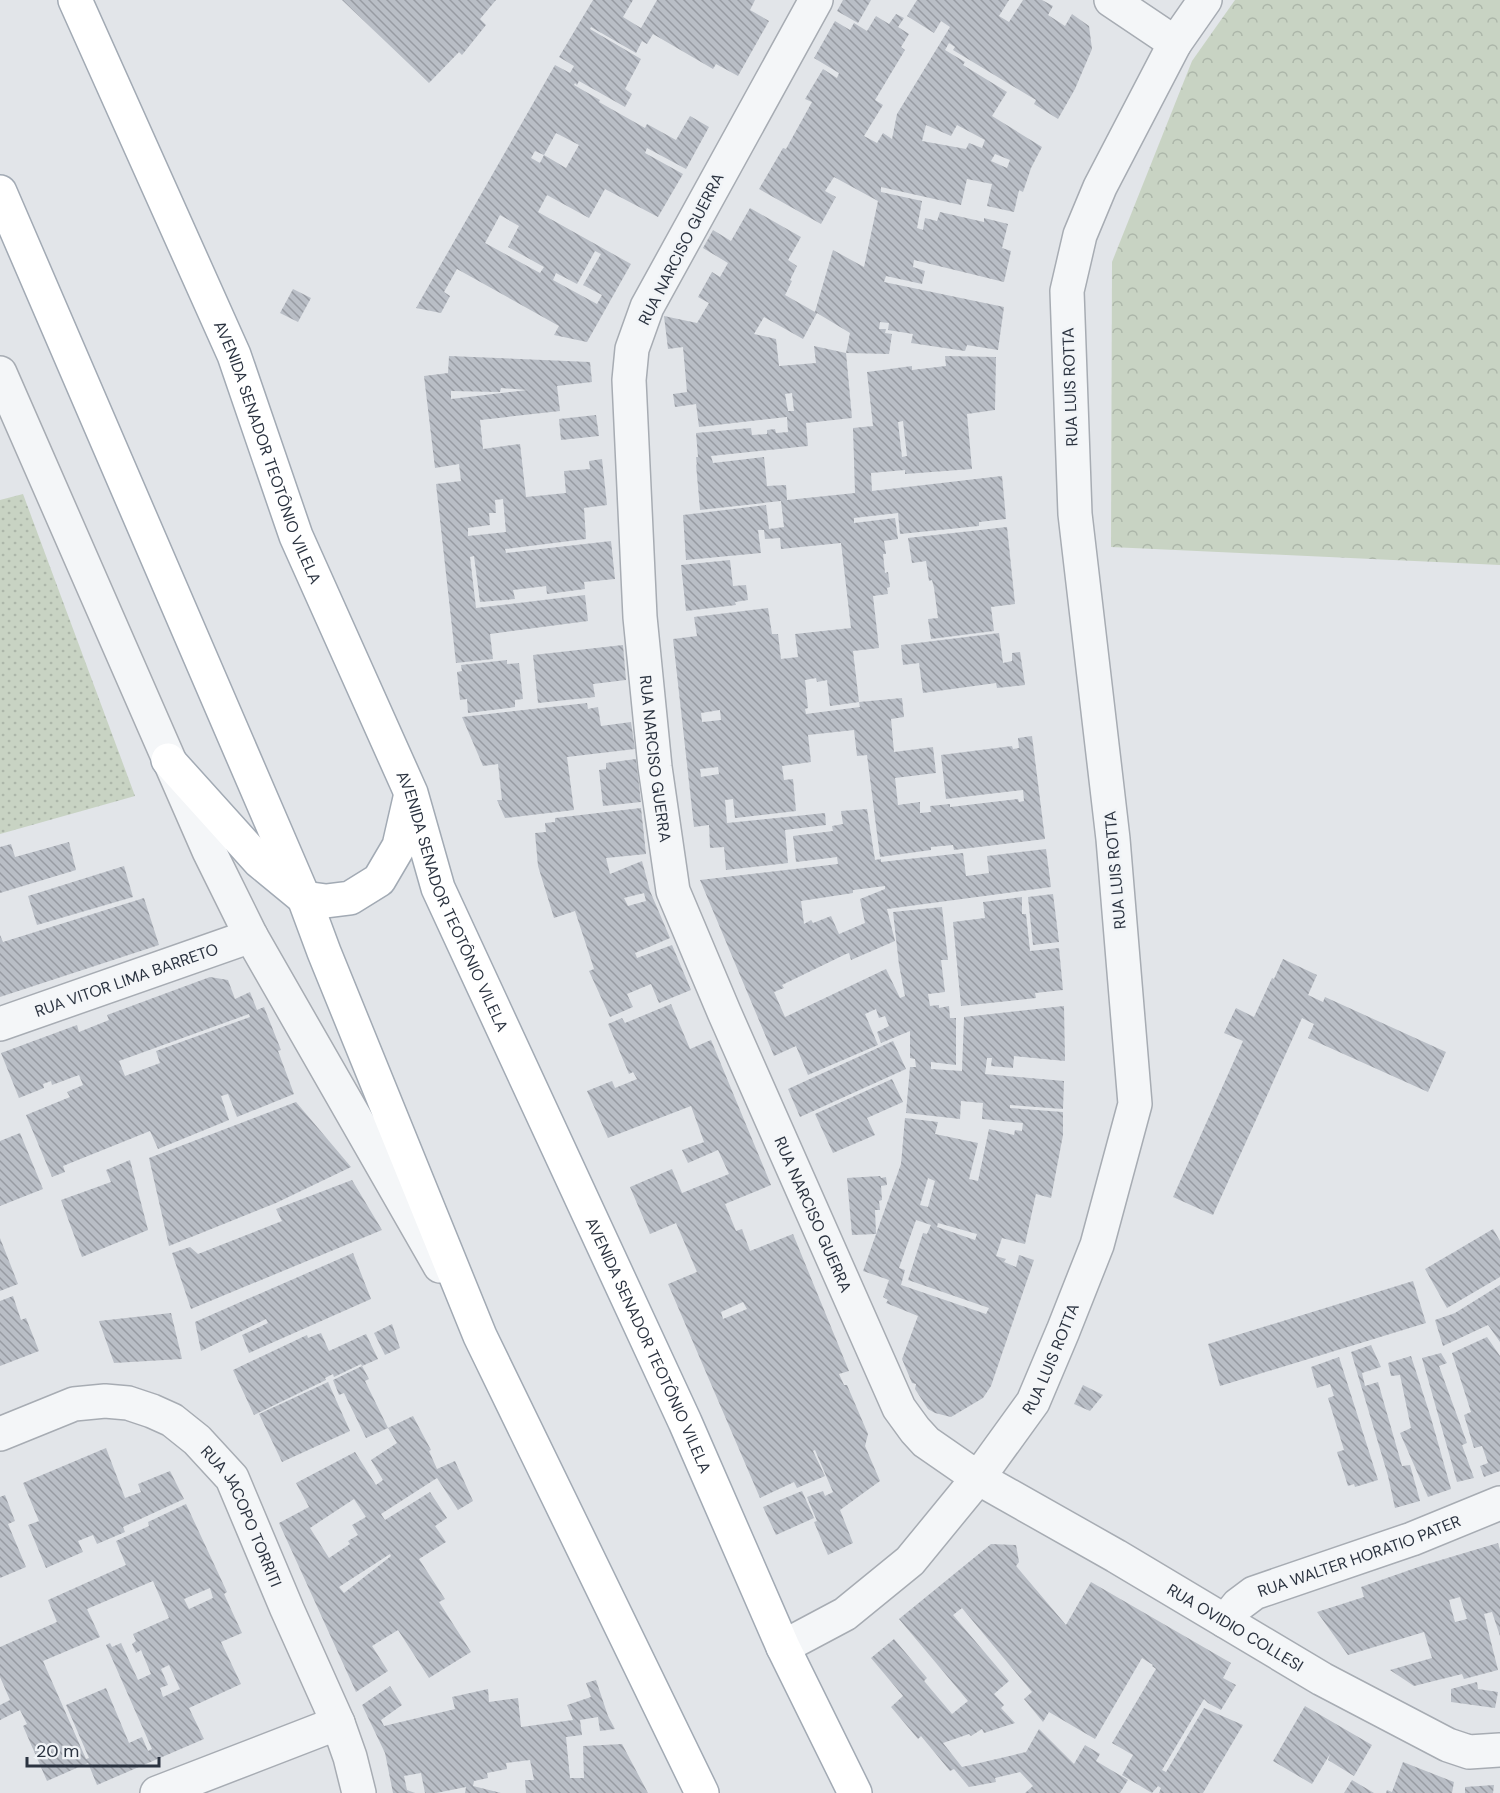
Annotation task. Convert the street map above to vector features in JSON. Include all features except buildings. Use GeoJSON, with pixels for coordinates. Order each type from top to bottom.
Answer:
{"type":"FeatureCollection","features":[{"type":"Feature","properties":{"kind":"main road","name":"AVENIDA SENADOR TEOTÔNIO VILELA"},"geometry":{"type":"LineString","coordinates":[[75,0],[234,355],[296,536],[411,793],[438,888],[685,1422],[783,1647],[855,1793]]}},
{"type":"Feature","properties":{"kind":"main road"},"geometry":{"type":"LineString","coordinates":[[0,192],[304,898],[480,1336],[702,1793]]}},
{"type":"Feature","properties":{"kind":"main road"},"geometry":{"type":"LineString","coordinates":[[168,760],[259,861],[304,898],[326,901],[350,898],[379,880],[399,846],[411,793]]}},
{"type":"Feature","properties":{"kind":"street","name":"RUA NARCISO GUERRA"},"geometry":{"type":"LineString","coordinates":[[816,0],[647,307],[632,349],[629,380],[640,617],[655,767],[673,891],[899,1408],[926,1442],[978,1478]]}},
{"type":"Feature","properties":{"kind":"street"},"geometry":{"type":"LineString","coordinates":[[1111,0],[1175,43]]}},
{"type":"Feature","properties":{"kind":"street","name":"RUA LUIS ROTTA"},"geometry":{"type":"LineString","coordinates":[[783,1647],[845,1614],[910,1562],[978,1478],[1034,1402],[1097,1245],[1135,1104],[1113,839],[1075,514],[1067,291],[1080,235],[1100,187],[1175,43],[1205,0]]}},
{"type":"Feature","properties":{"kind":"street"},"geometry":{"type":"LineString","coordinates":[[0,373],[168,760],[251,936],[480,1336]]}},
{"type":"Feature","properties":{"kind":"street","name":"RUA VITOR LIMA BARRETO"},"geometry":{"type":"LineString","coordinates":[[0,1024],[251,936]]}},
{"type":"Feature","properties":{"kind":"street","name":"RUA JACOPO TORRITI"},"geometry":{"type":"LineString","coordinates":[[0,1434],[74,1404],[105,1401],[128,1403],[172,1420],[197,1440],[232,1478],[338,1723],[359,1793]]}},
{"type":"Feature","properties":{"kind":"street","name":"RUA OVIDIO COLLESI"},"geometry":{"type":"LineString","coordinates":[[978,1478],[1116,1556],[1322,1679],[1448,1745],[1469,1752],[1500,1750]]}},
{"type":"Feature","properties":{"kind":"street","name":"RUA WALTER HORATIO PATER"},"geometry":{"type":"LineString","coordinates":[[1225,1621],[1238,1605],[1254,1593],[1412,1539],[1500,1503]]}},
{"type":"Feature","properties":{"kind":"street"},"geometry":{"type":"LineString","coordinates":[[157,1793],[338,1723]]}},
{"type":"Feature","properties":{"kind":"green space"},"geometry":{"type":"Polygon","coordinates":[[[1235,0],[1500,0],[1500,565],[1111,547],[1112,262],[1192,61],[1235,0]]]}},
{"type":"Feature","properties":{"kind":"green space"},"geometry":{"type":"Polygon","coordinates":[[[23,494],[135,796],[0,834],[0,500],[23,494]]]}}]}
